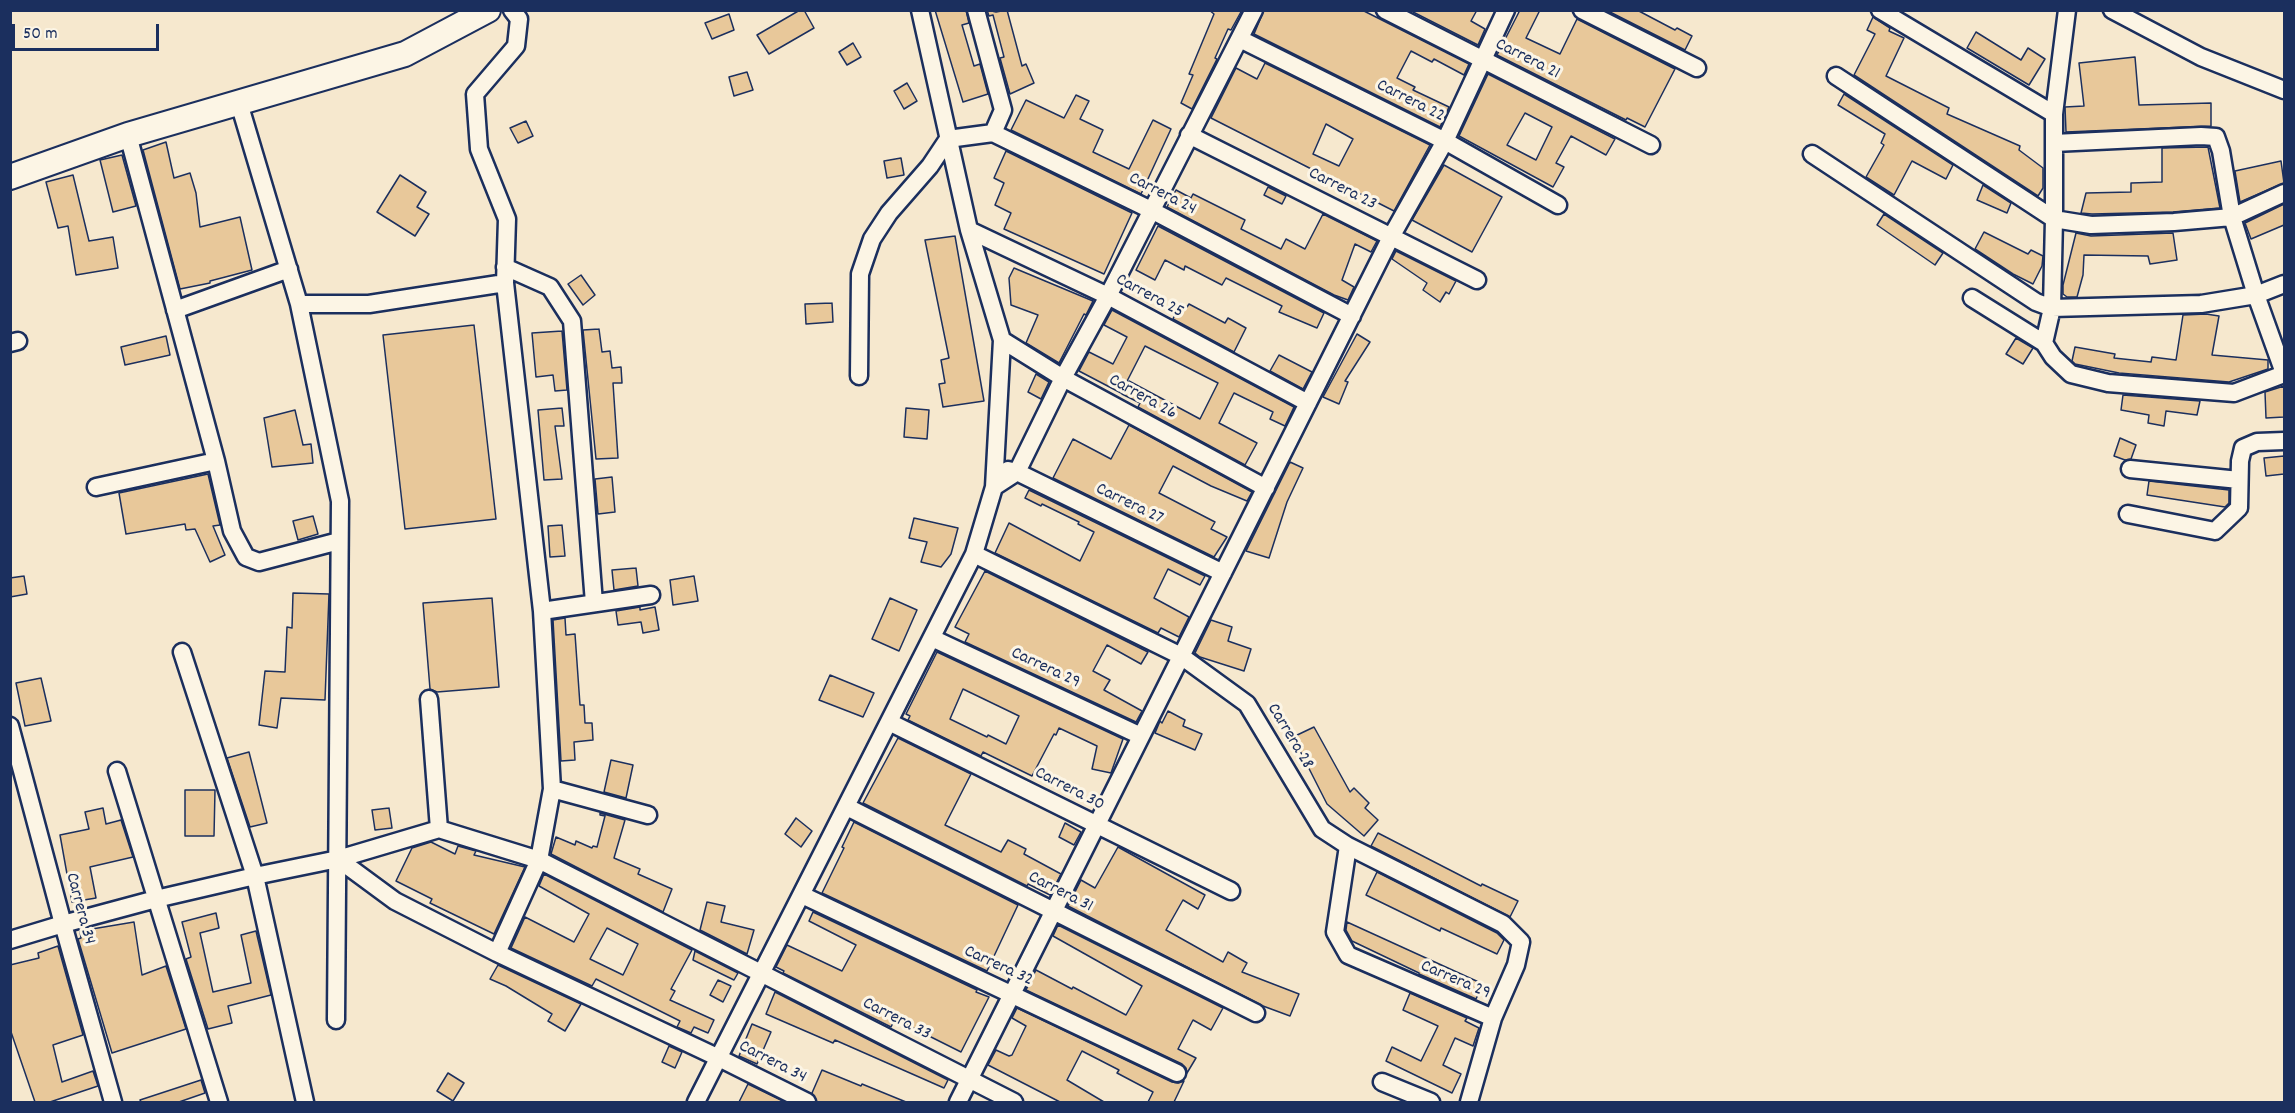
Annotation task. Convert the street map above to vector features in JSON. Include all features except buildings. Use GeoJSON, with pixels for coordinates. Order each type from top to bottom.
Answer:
{"type":"FeatureCollection","features":[{"type":"Feature","properties":{"kind":"main road"},"geometry":{"type":"LineString","coordinates":[[10,177],[128,135],[405,54],[489,10]]}},
{"type":"Feature","properties":{"kind":"street"},"geometry":{"type":"LineString","coordinates":[[497,953],[539,860],[552,789],[542,611],[505,275],[507,219],[479,149],[475,94],[516,46],[519,20],[512,10]]}},
{"type":"Feature","properties":{"kind":"street"},"geometry":{"type":"LineString","coordinates":[[696,1102],[974,554],[994,487],[1002,340],[969,230],[921,10]]}},
{"type":"Feature","properties":{"kind":"street"},"geometry":{"type":"LineString","coordinates":[[859,376],[860,274],[872,239],[889,213],[930,166],[948,139],[993,133],[1003,110],[976,10]]}},
{"type":"Feature","properties":{"kind":"street"},"geometry":{"type":"LineString","coordinates":[[994,487],[1017,472],[1063,378],[1108,296],[1254,10]]}},
{"type":"Feature","properties":{"kind":"street","name":"Carrera 21"},"geometry":{"type":"LineString","coordinates":[[1386,10],[1651,145]]}},
{"type":"Feature","properties":{"kind":"street"},"geometry":{"type":"LineString","coordinates":[[958,1102],[1391,237],[1445,141],[1506,10]]}},
{"type":"Feature","properties":{"kind":"street"},"geometry":{"type":"LineString","coordinates":[[1582,10],[1697,68]]}},
{"type":"Feature","properties":{"kind":"street"},"geometry":{"type":"LineString","coordinates":[[1880,10],[2054,114]]}},
{"type":"Feature","properties":{"kind":"street"},"geometry":{"type":"LineString","coordinates":[[2044,343],[2052,308],[2054,114],[2067,10]]}},
{"type":"Feature","properties":{"kind":"street"},"geometry":{"type":"LineString","coordinates":[[2112,10],[2201,57],[2284,90]]}},
{"type":"Feature","properties":{"kind":"street","name":"Carrera 22"},"geometry":{"type":"LineString","coordinates":[[1240,39],[1445,141],[1558,205]]}},
{"type":"Feature","properties":{"kind":"street"},"geometry":{"type":"LineString","coordinates":[[1836,76],[2054,219],[2091,225],[2232,217],[2284,193]]}},
{"type":"Feature","properties":{"kind":"street"},"geometry":{"type":"LineString","coordinates":[[239,102],[299,304],[340,501],[336,1020]]}},
{"type":"Feature","properties":{"kind":"street","name":"Carrera 24"},"geometry":{"type":"LineString","coordinates":[[993,133],[1151,210],[1352,316]]}},
{"type":"Feature","properties":{"kind":"street"},"geometry":{"type":"LineString","coordinates":[[128,135],[216,462],[232,531],[246,557],[259,562],[339,541]]}},
{"type":"Feature","properties":{"kind":"street","name":"Carrera 23"},"geometry":{"type":"LineString","coordinates":[[1189,135],[1477,280]]}},
{"type":"Feature","properties":{"kind":"street"},"geometry":{"type":"LineString","coordinates":[[1972,298],[2044,343],[2053,357],[2071,374],[2108,383],[2234,393],[2284,374],[2232,217],[2221,151],[2216,137],[2208,135],[2054,143]]}},
{"type":"Feature","properties":{"kind":"street"},"geometry":{"type":"LineString","coordinates":[[1812,154],[2036,302],[2052,308],[2201,304],[2256,295],[2284,284]]}},
{"type":"Feature","properties":{"kind":"street","name":"Carrera 25"},"geometry":{"type":"LineString","coordinates":[[969,230],[1108,296],[1308,403]]}},
{"type":"Feature","properties":{"kind":"street"},"geometry":{"type":"LineString","coordinates":[[175,310],[289,270]]}},
{"type":"Feature","properties":{"kind":"street"},"geometry":{"type":"LineString","coordinates":[[299,304],[369,304],[505,275],[550,287],[572,321],[594,603]]}},
{"type":"Feature","properties":{"kind":"street","name":"Carrera 26"},"geometry":{"type":"LineString","coordinates":[[1002,340],[1063,378],[1266,488]]}},
{"type":"Feature","properties":{"kind":"street"},"geometry":{"type":"LineString","coordinates":[[2128,514],[2215,531],[2239,508],[2240,461],[2243,448],[2257,442],[2284,441]]}},
{"type":"Feature","properties":{"kind":"street"},"geometry":{"type":"LineString","coordinates":[[96,487],[216,462]]}},
{"type":"Feature","properties":{"kind":"street","name":"Carrera 27"},"geometry":{"type":"LineString","coordinates":[[996,462],[1009,471],[1017,472],[1223,573]]}},
{"type":"Feature","properties":{"kind":"street"},"geometry":{"type":"LineString","coordinates":[[2130,469],[2239,480]]}},
{"type":"Feature","properties":{"kind":"street","name":"Carrera 28"},"geometry":{"type":"LineString","coordinates":[[974,554],[1181,657],[1247,704],[1322,829],[1348,846],[1503,924],[1521,942],[1516,965],[1493,1018]]}},
{"type":"Feature","properties":{"kind":"street"},"geometry":{"type":"LineString","coordinates":[[542,611],[651,595]]}},
{"type":"Feature","properties":{"kind":"street","name":"Carrera 29"},"geometry":{"type":"LineString","coordinates":[[932,638],[1141,736]]}},
{"type":"Feature","properties":{"kind":"street"},"geometry":{"type":"LineString","coordinates":[[182,652],[255,876],[305,1102]]}},
{"type":"Feature","properties":{"kind":"street"},"geometry":{"type":"LineString","coordinates":[[10,940],[156,899],[338,859],[439,830],[429,699]]}},
{"type":"Feature","properties":{"kind":"street","name":"Carrera 30"},"geometry":{"type":"LineString","coordinates":[[889,722],[1231,891]]}},
{"type":"Feature","properties":{"kind":"street","name":"Carrera 34"},"geometry":{"type":"LineString","coordinates":[[10,726],[113,1102]]}},
{"type":"Feature","properties":{"kind":"street"},"geometry":{"type":"LineString","coordinates":[[117,771],[219,1102]]}},
{"type":"Feature","properties":{"kind":"street"},"geometry":{"type":"LineString","coordinates":[[552,789],[648,815]]}},
{"type":"Feature","properties":{"kind":"street","name":"Carrera 31"},"geometry":{"type":"LineString","coordinates":[[846,807],[1256,1013]]}},
{"type":"Feature","properties":{"kind":"street","name":"Carrera 33"},"geometry":{"type":"LineString","coordinates":[[439,830],[539,860],[1014,1102]]}},
{"type":"Feature","properties":{"kind":"street","name":"Carrera 29"},"geometry":{"type":"LineString","coordinates":[[1348,846],[1335,932],[1348,955],[1493,1018]]}},
{"type":"Feature","properties":{"kind":"street","name":"Carrera 34"},"geometry":{"type":"LineString","coordinates":[[338,859],[395,901],[497,953],[807,1102]]}},
{"type":"Feature","properties":{"kind":"street","name":"Carrera 32"},"geometry":{"type":"LineString","coordinates":[[802,895],[1177,1073]]}},
{"type":"Feature","properties":{"kind":"street"},"geometry":{"type":"LineString","coordinates":[[1469,1102],[1493,1018]]}},
{"type":"Feature","properties":{"kind":"street"},"geometry":{"type":"LineString","coordinates":[[1382,1082],[1431,1102]]}}]}
